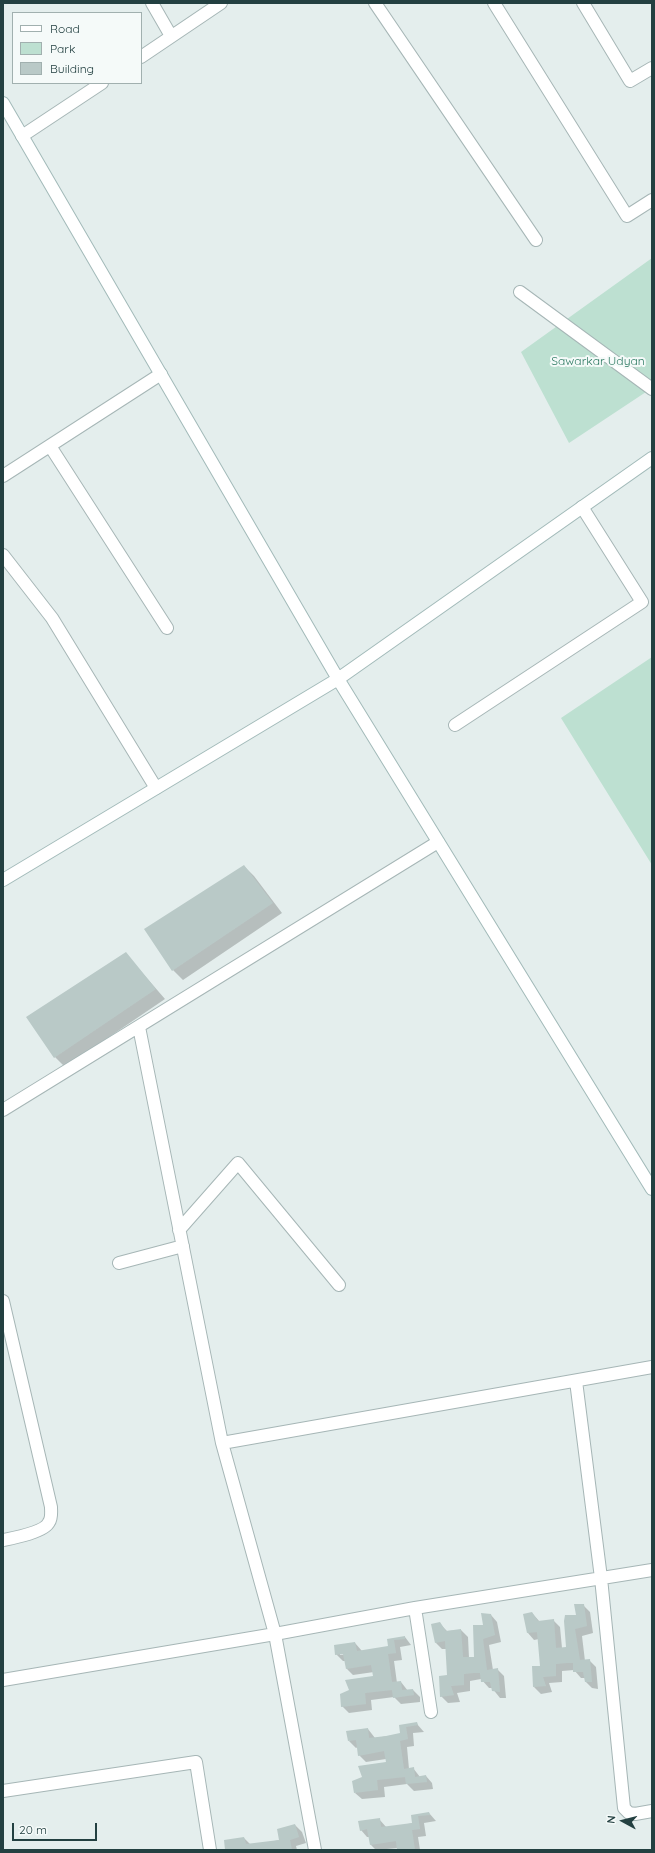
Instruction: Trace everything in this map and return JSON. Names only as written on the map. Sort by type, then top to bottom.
[{"type":"street","points":[[152,3],[171,36]]},
{"type":"street","points":[[142,56],[221,3]]},
{"type":"street","points":[[375,3],[536,240]]},
{"type":"street","points":[[494,3],[627,216],[652,200]]},
{"type":"street","points":[[583,3],[630,81],[652,68]]},
{"type":"street","points":[[22,136],[100,84]]},
{"type":"street","points":[[3,103],[338,679],[652,1189]]},
{"type":"street","points":[[520,292],[652,389]]},
{"type":"street","points":[[3,476],[161,374]]},
{"type":"street","points":[[50,446],[167,628]]},
{"type":"street","points":[[3,880],[338,679],[652,458]]},
{"type":"street","points":[[456,725],[642,602],[582,507]]},
{"type":"street","points":[[3,555],[52,618],[156,788]]},
{"type":"street","points":[[3,1110],[438,842]]},
{"type":"street","points":[[139,1027],[222,1443],[275,1634],[315,1850]]},
{"type":"street","points":[[179,1230],[238,1163],[339,1285]]},
{"type":"street","points":[[119,1263],[183,1246]]},
{"type":"street","points":[[3,1301],[52,1515],[49,1524],[42,1528],[3,1540]]},
{"type":"street","points":[[222,1443],[652,1367]]},
{"type":"street","points":[[576,1381],[600,1578],[624,1808],[629,1813],[635,1814],[652,1811]]},
{"type":"street","points":[[3,1680],[275,1634],[415,1608],[652,1570]]},
{"type":"street","points":[[415,1608],[431,1712]]},
{"type":"street","points":[[3,1791],[196,1762],[210,1850]]},
{"type":"green space","name":"Sawarkar Udyan","points":[[652,258],[652,388],[569,443],[521,352]]},
{"type":"green space","points":[[652,657],[652,865],[561,718]]},
{"type":"building","points":[[244,865],[273,903],[172,971],[144,929]]},
{"type":"building","points":[[126,952],[156,989],[54,1058],[26,1017]]},
{"type":"building","points":[[574,1604],[584,1604],[587,1626],[575,1629],[580,1660],[590,1659],[592,1682],[585,1682],[583,1672],[573,1672],[573,1663],[566,1663],[556,1664],[556,1676],[543,1677],[546,1686],[533,1687],[532,1666],[540,1666],[537,1632],[527,1633],[523,1614],[532,1612],[538,1621],[554,1619],[556,1648],[566,1647],[565,1615],[576,1615]]},
{"type":"building","points":[[481,1613],[491,1614],[495,1635],[483,1639],[487,1670],[498,1668],[500,1692],[492,1691],[490,1682],[481,1682],[480,1673],[473,1673],[464,1674],[464,1685],[451,1686],[454,1695],[440,1697],[439,1676],[447,1675],[445,1641],[435,1643],[431,1624],[440,1622],[446,1631],[461,1629],[463,1657],[474,1657],[473,1625],[483,1625]]},
{"type":"building","points":[[405,1636],[405,1639],[394,1640],[396,1653],[388,1654],[392,1682],[401,1681],[402,1690],[413,1689],[414,1695],[393,1698],[392,1690],[365,1693],[366,1704],[341,1707],[340,1694],[349,1690],[345,1680],[373,1676],[371,1665],[346,1669],[343,1654],[335,1655],[334,1645],[355,1642],[357,1651],[388,1646],[387,1639]]},
{"type":"building","points":[[417,1722],[418,1725],[406,1727],[408,1739],[400,1741],[404,1769],[414,1767],[415,1777],[426,1775],[427,1782],[406,1784],[405,1777],[377,1780],[378,1790],[354,1793],[352,1781],[362,1777],[358,1766],[386,1762],[384,1751],[358,1756],[356,1740],[348,1741],[346,1731],[368,1728],[369,1738],[386,1736],[400,1733],[399,1725]]},
{"type":"building","points":[[429,1812],[430,1815],[418,1816],[420,1829],[412,1830],[415,1850],[397,1850],[396,1841],[370,1845],[367,1829],[360,1831],[358,1821],[380,1818],[381,1827],[412,1823],[411,1815]]},
{"type":"building","points":[[295,1824],[299,1837],[290,1840],[292,1850],[225,1850],[224,1840],[244,1837],[246,1844],[279,1840],[277,1829]]}]
